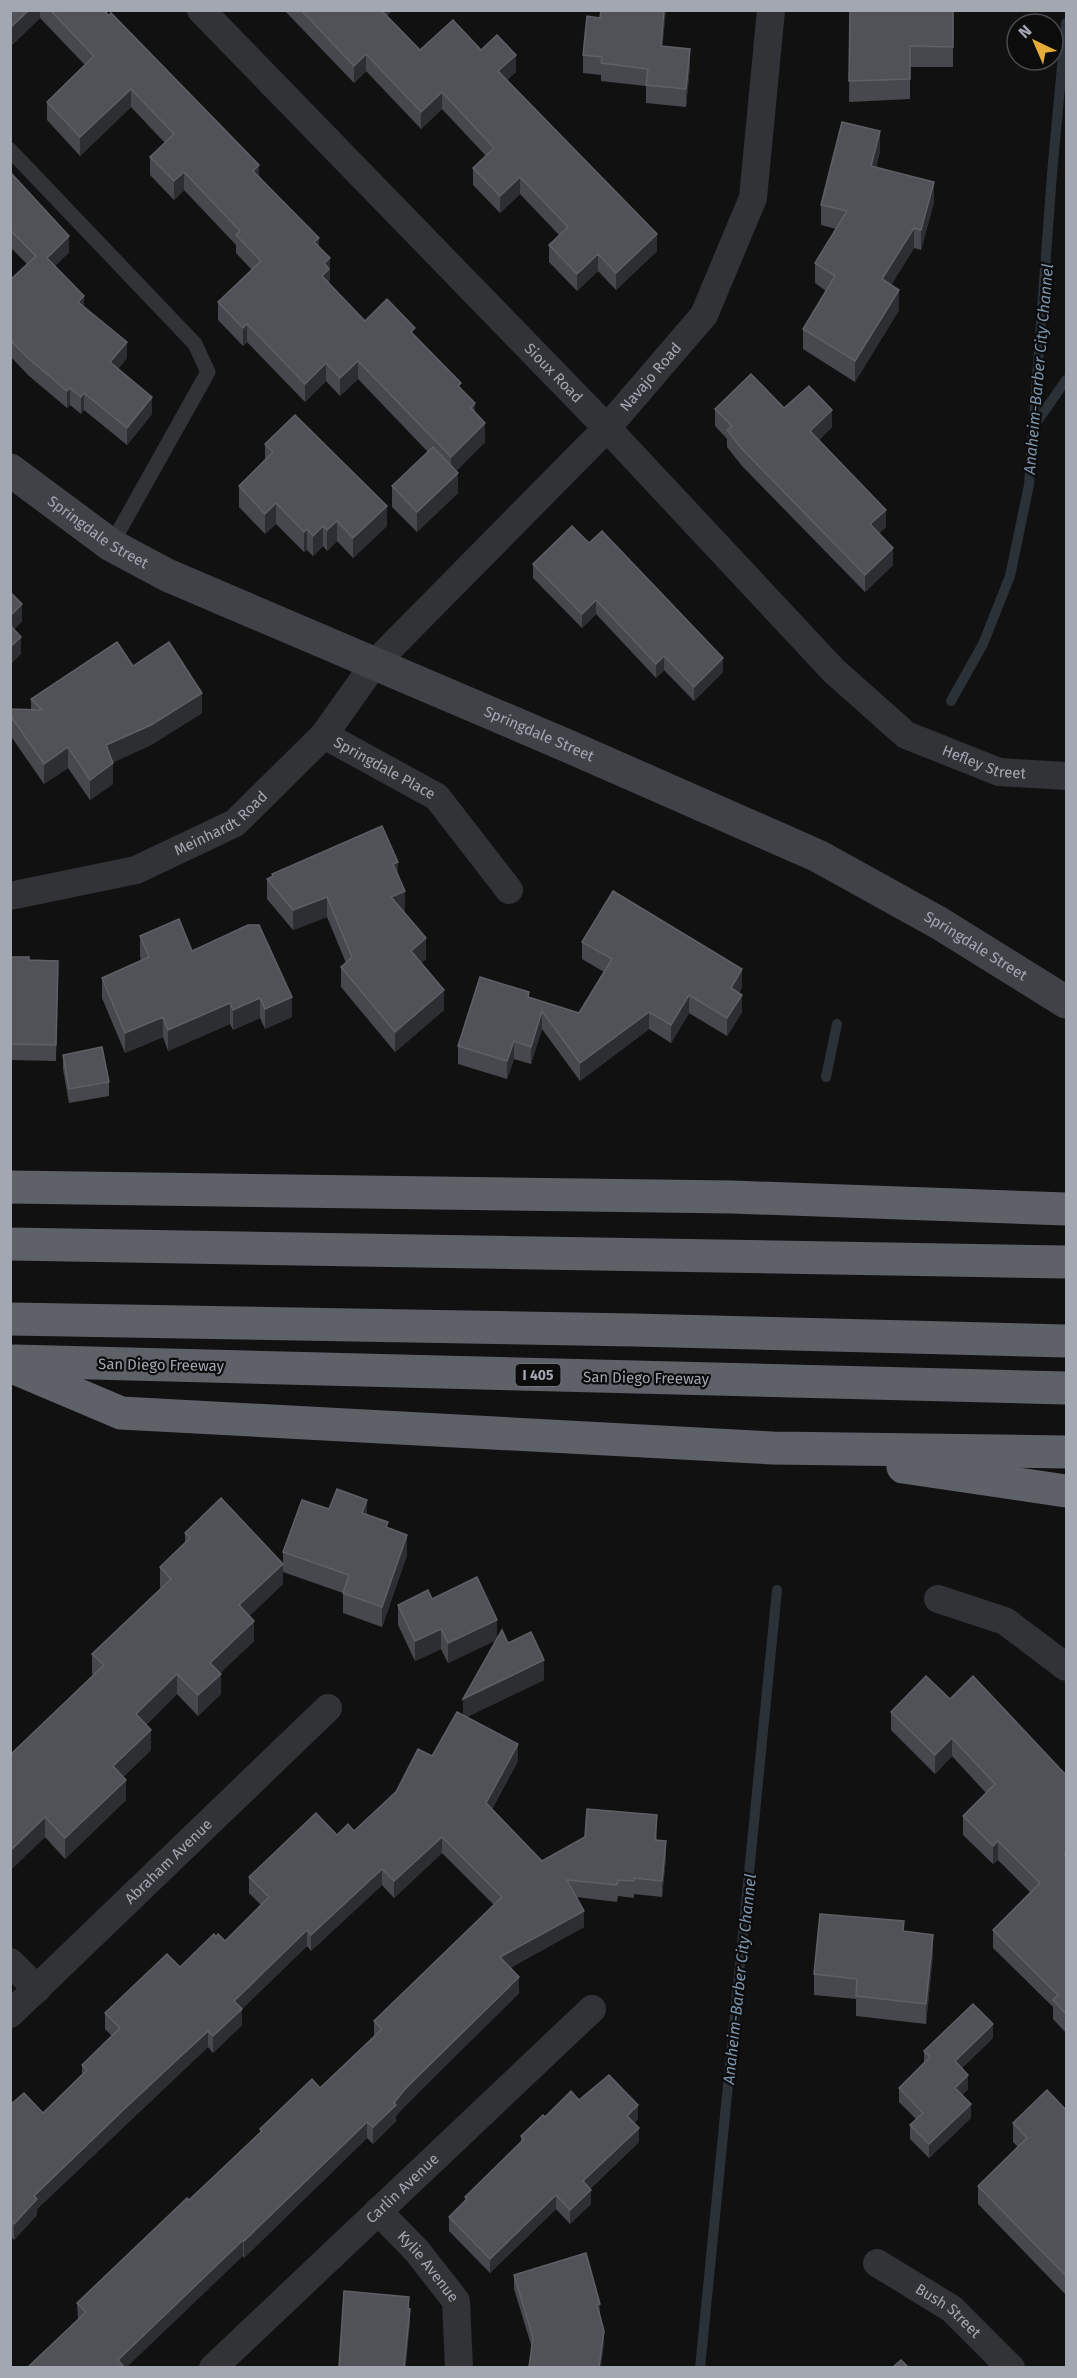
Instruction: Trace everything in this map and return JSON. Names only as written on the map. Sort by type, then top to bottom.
[{"type":"highway","points":[[10,1187],[732,1197],[1066,1209]]},
{"type":"highway","points":[[10,1244],[1066,1262]]},
{"type":"highway","points":[[10,1320],[622,1330],[1066,1341]]},
{"type":"highway","name":"San Diego Freeway","points":[[10,1361],[1066,1388]]},
{"type":"highway","points":[[10,1366],[121,1413],[774,1448],[1066,1452]]},
{"type":"highway","points":[[774,1448],[1066,1491]]},
{"type":"main road","name":"Springdale Street","points":[[10,470],[111,545],[167,575],[818,856],[939,923],[1066,1002]]},
{"type":"street","name":"Sioux Road","points":[[201,10],[607,428],[834,670],[906,735]]},
{"type":"street","name":"Navajo Road","points":[[375,663],[607,428],[704,315],[753,198],[771,10]]},
{"type":"street","name":"Meinhardt Road","points":[[10,896],[136,870],[235,823],[324,735],[375,663]]},
{"type":"street","name":"Springdale Place","points":[[324,735],[436,796],[509,890]]},
{"type":"street","name":"Hefley Street","points":[[906,735],[999,772],[1066,776]]},
{"type":"street","points":[[938,1599],[1005,1621],[1066,1667]]},
{"type":"street","name":"Abraham Avenue","points":[[10,2014],[328,1708]]},
{"type":"street","points":[[10,1962],[37,1989]]},
{"type":"street","name":"Carlin Avenue","points":[[213,2367],[592,2009]]},
{"type":"street","name":"Kylie Avenue","points":[[378,2211],[417,2251],[456,2301],[459,2367]]},
{"type":"street","name":"Bush Street","points":[[878,2262],[952,2309],[1011,2367]]},
{"type":"lane","points":[[10,150],[195,344],[208,372],[111,545]]},
{"type":"building","points":[[10,10],[29,10],[10,28]]},
{"type":"building","points":[[50,10],[104,10],[109,16],[111,13],[259,165],[253,171],[319,238],[314,242],[330,258],[324,263],[329,269],[322,276],[365,321],[387,299],[415,328],[411,332],[461,383],[458,386],[475,403],[471,408],[485,423],[451,457],[358,361],[340,378],[326,363],[305,384],[247,324],[243,328],[218,302],[261,261],[236,235],[240,231],[184,172],[174,181],[150,157],[174,134],[131,89],[80,137],[47,102],[94,56]]},
{"type":"building","points":[[301,10],[381,10],[420,50],[453,20],[481,50],[497,35],[516,55],[498,71],[657,234],[616,273],[598,254],[577,274],[549,245],[568,227],[520,177],[500,196],[473,168],[494,148],[442,92],[421,112],[366,54],[354,66]]},
{"type":"building","points":[[601,10],[664,10],[661,46],[690,49],[686,89],[646,85],[648,69],[601,63],[602,57],[583,55],[587,16],[600,18]]},
{"type":"building","points":[[850,10],[953,10],[953,47],[910,46],[910,79],[849,81]]},
{"type":"building","points":[[842,122],[880,131],[871,166],[934,182],[921,230],[914,228],[882,279],[899,290],[855,361],[803,329],[835,276],[815,263],[847,211],[821,205]]},
{"type":"building","points":[[11,173],[69,236],[47,258],[84,296],[78,302],[127,342],[110,362],[152,397],[127,428],[84,393],[81,397],[70,388],[67,391],[10,340],[10,280],[36,256],[10,230]]},
{"type":"building","points":[[751,374],[784,408],[809,386],[832,410],[810,431],[886,510],[870,524],[893,548],[865,575],[742,449],[727,430],[732,426],[715,409]]},
{"type":"building","points":[[295,415],[387,506],[353,538],[337,521],[327,530],[323,526],[313,536],[307,529],[304,532],[276,503],[265,514],[239,486],[273,452],[265,444]]},
{"type":"building","points":[[433,447],[458,473],[417,512],[392,486]]},
{"type":"building","points":[[572,526],[589,543],[602,531],[723,658],[694,687],[664,656],[656,664],[596,600],[582,614],[533,564]]},
{"type":"building","points":[[10,592],[22,604],[10,616]]},
{"type":"building","points":[[10,625],[21,637],[10,647]]},
{"type":"building","points":[[117,642],[133,666],[169,642],[202,693],[151,725],[106,745],[113,763],[90,780],[68,747],[44,764],[10,715],[10,709],[42,710],[31,699]]},
{"type":"building","points":[[382,826],[398,862],[393,864],[405,891],[391,897],[426,938],[411,951],[444,990],[395,1032],[341,967],[352,957],[327,897],[293,910],[267,879],[273,876],[272,874]]},
{"type":"building","points":[[613,891],[742,969],[731,988],[742,995],[727,1018],[689,995],[671,1025],[649,1012],[580,1063],[542,1011],[531,1047],[514,1041],[507,1061],[458,1046],[480,977],[529,992],[528,997],[579,1013],[612,959],[582,942]]},
{"type":"building","points":[[179,919],[192,951],[248,925],[259,925],[292,997],[265,1009],[260,998],[233,1010],[230,1003],[168,1030],[163,1017],[125,1033],[102,978],[149,957],[140,936]]},
{"type":"building","points":[[10,957],[58,961],[56,1045],[10,1044]]},
{"type":"building","points":[[102,1047],[109,1082],[69,1089],[63,1055]]},
{"type":"building","points":[[337,1489],[367,1500],[362,1513],[388,1522],[386,1527],[407,1535],[382,1607],[343,1593],[349,1575],[283,1552],[302,1500],[329,1509]]},
{"type":"building","points":[[221,1498],[283,1564],[239,1605],[254,1621],[210,1663],[221,1674],[198,1695],[177,1674],[136,1714],[151,1730],[113,1766],[126,1780],[65,1838],[45,1817],[11,1850],[10,1755],[104,1665],[92,1654],[171,1579],[160,1567],[190,1538],[185,1533]]},
{"type":"building","points":[[477,1577],[497,1620],[448,1643],[441,1629],[415,1641],[398,1605],[428,1590],[432,1599]]},
{"type":"building","points":[[502,1630],[508,1643],[531,1632],[544,1660],[463,1699]]},
{"type":"building","points":[[926,1676],[950,1699],[973,1676],[1066,1775],[1066,1852],[1064,1854],[1066,1856],[1066,2014],[1053,2000],[1058,1995],[993,1930],[1040,1883],[998,1841],[993,1846],[963,1816],[995,1784],[952,1738],[935,1755],[891,1712]]},
{"type":"building","points":[[457,1712],[518,1744],[486,1803],[542,1861],[585,1837],[587,1809],[657,1815],[655,1840],[666,1841],[662,1881],[634,1878],[634,1881],[618,1880],[617,1885],[567,1880],[584,1911],[500,1957],[519,1977],[405,2089],[394,2103],[396,2105],[373,2127],[367,2122],[118,2360],[123,2366],[28,2367],[86,2312],[77,2303],[187,2198],[189,2200],[262,2131],[260,2129],[312,2079],[320,2088],[382,2029],[374,2021],[502,1897],[442,1837],[394,1881],[382,1869],[311,1935],[307,1930],[234,2001],[242,2009],[213,2036],[208,2031],[126,2107],[34,2196],[37,2199],[14,2224],[10,2220],[10,2105],[24,2093],[43,2113],[87,2070],[82,2065],[120,2028],[105,2013],[167,1954],[180,1967],[214,1934],[216,1937],[218,1934],[225,1941],[269,1897],[249,1877],[316,1813],[337,1835],[348,1824],[354,1831],[396,1792],[418,1749],[432,1756]]},
{"type":"building","points":[[820,1914],[904,1921],[903,1931],[933,1935],[926,2004],[856,1996],[857,1979],[814,1974]]},
{"type":"building","points":[[973,2004],[993,2024],[955,2061],[968,2075],[955,2088],[971,2104],[929,2144],[910,2125],[923,2113],[899,2088],[930,2057],[924,2051]]},
{"type":"building","points":[[609,2075],[638,2105],[627,2116],[639,2128],[583,2181],[591,2190],[570,2210],[556,2195],[490,2259],[449,2217],[467,2199],[465,2197],[524,2139],[521,2136],[543,2115],[545,2117],[571,2091],[579,2100]]},
{"type":"building","points":[[1047,2090],[1066,2110],[1066,2276],[978,2186],[1027,2138],[1013,2123]]},
{"type":"building","points":[[586,2253],[600,2304],[597,2305],[604,2331],[599,2367],[529,2367],[533,2338],[514,2275]]},
{"type":"building","points":[[344,2291],[409,2297],[408,2308],[410,2309],[404,2367],[339,2367]]},
{"type":"building","points":[[901,2360],[908,2367],[893,2367]]},
{"type":"waterway","name":"Anaheim-Barber City Channel","points":[[951,701],[983,644],[1010,576],[1029,485],[1052,174],[1066,23]]},
{"type":"waterway","points":[[1034,426],[1066,380]]},
{"type":"waterway","points":[[826,1077],[837,1024]]},
{"type":"waterway","name":"Anaheim-Barber City Channel","points":[[700,2368],[777,1590]]}]
